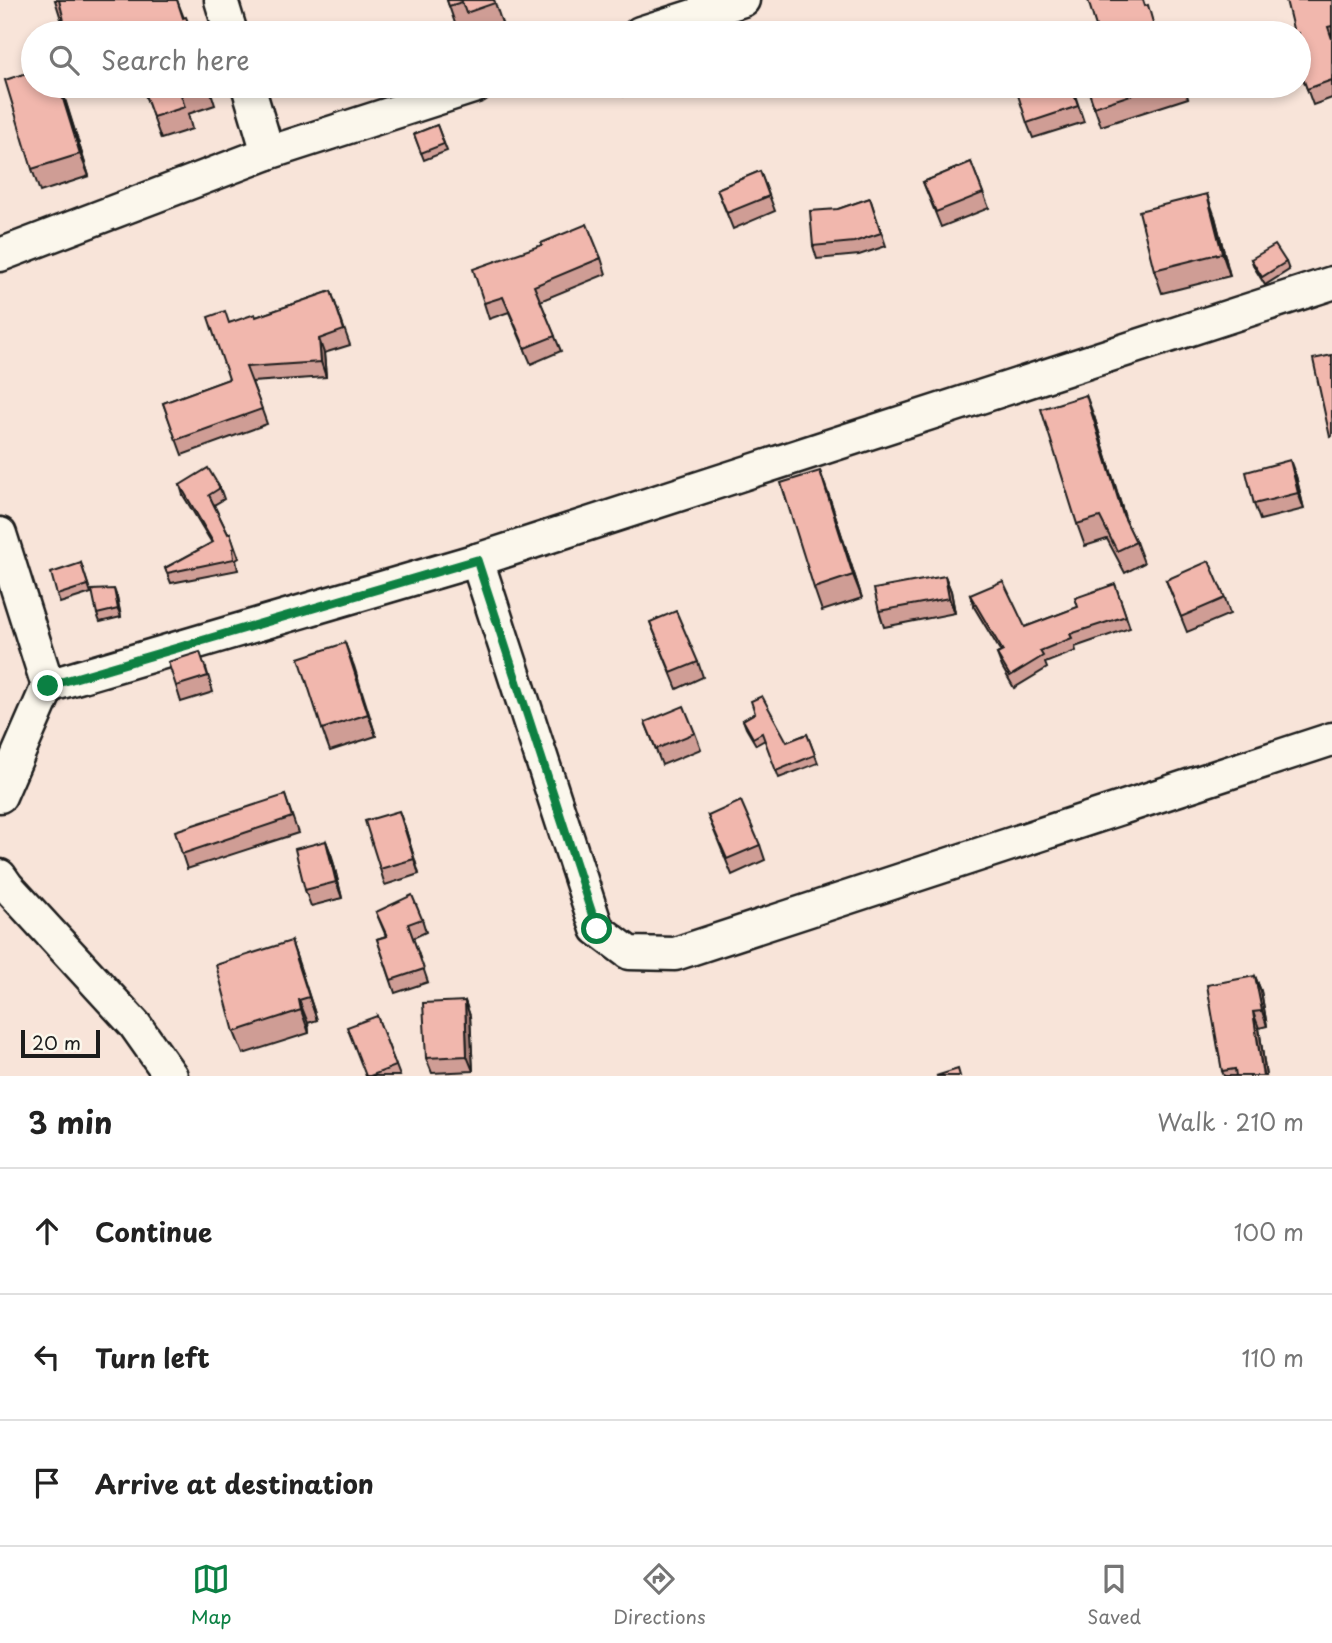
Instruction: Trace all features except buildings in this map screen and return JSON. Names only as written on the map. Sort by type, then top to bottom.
[{"type":"street","points":[[221,0],[227,21]]},
{"type":"street","points":[[677,21],[743,0]]},
{"type":"street","points":[[252,98],[268,153]]},
{"type":"street","points":[[0,255],[268,153],[439,98]]},
{"type":"street","points":[[48,686],[477,560],[1332,283]]},
{"type":"street","points":[[0,534],[48,686],[0,796]]},
{"type":"street","points":[[477,560],[597,929],[629,953],[675,954],[1332,739]]},
{"type":"street","points":[[0,876],[135,1025],[172,1076]]},
{"type":"route","points":[[48,686],[477,560],[597,929]]}]
